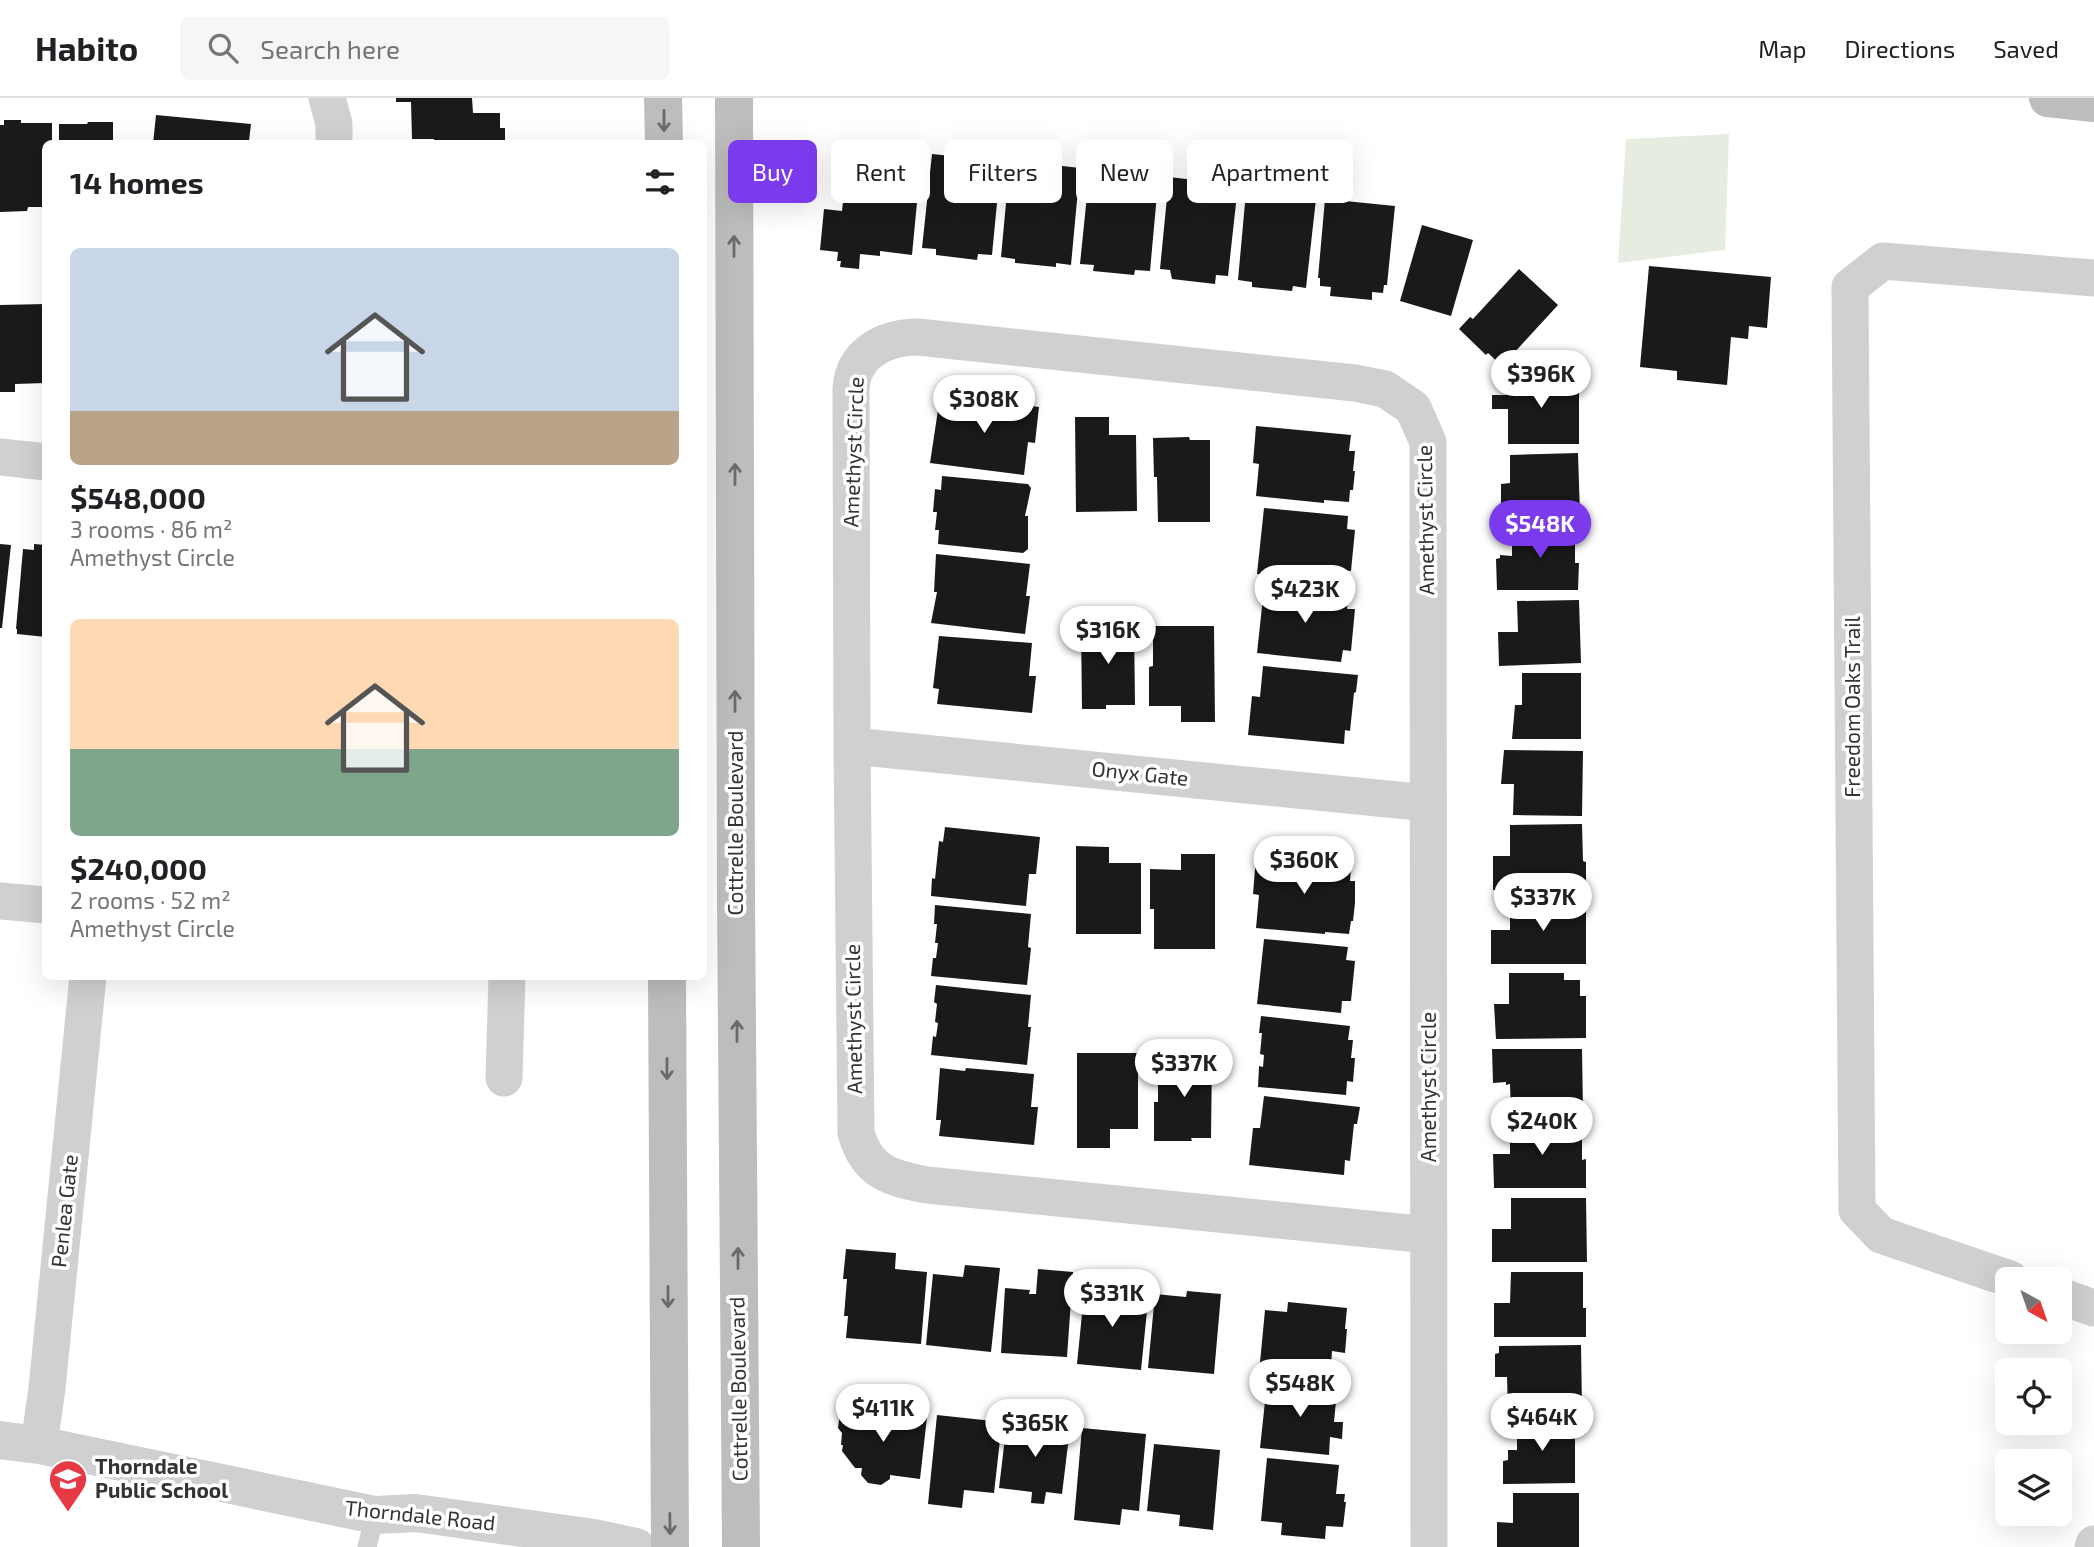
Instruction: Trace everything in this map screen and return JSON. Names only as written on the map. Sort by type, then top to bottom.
[{"type":"main road","points":[[663,98],[664,140]]},
{"type":"main road","name":"Cottrelle Boulevard","points":[[734,98],[741,1547]]},
{"type":"main road","points":[[2048,98],[2094,103]]},
{"type":"main road","points":[[667,980],[670,1547]]},
{"type":"street","points":[[327,98],[334,124],[334,140]]},
{"type":"street","name":"Freedom Oaks Trail","points":[[1995,1274],[1881,1235],[1857,1210],[1850,287],[1883,261],[2094,278]]},
{"type":"street","name":"Amethyst Circle","points":[[1429,1235],[927,1185],[890,1176],[872,1164],[861,1150],[856,1133],[852,377],[858,364],[873,350],[891,340],[918,337],[1355,383],[1385,388],[1413,408],[1428,442],[1428,803],[1429,1235],[1429,1547]]},
{"type":"street","points":[[0,457],[42,462]]},
{"type":"street","name":"Onyx Gate","points":[[852,746],[1428,803]]},
{"type":"street","points":[[0,901],[42,905]]},
{"type":"street","name":"Penlea Gate","points":[[39,1445],[88,980]]},
{"type":"street","points":[[504,1078],[507,980]]},
{"type":"street","points":[[2072,1300],[2094,1308]]},
{"type":"street","name":"Thorndale Road","points":[[0,1440],[39,1445],[371,1531],[415,1513],[594,1538],[636,1547]]},
{"type":"shaded area","points":[[1729,134],[1725,250],[1618,263],[1626,139]]},
{"type":"building","points":[[396,98],[472,98],[473,113],[500,113],[500,128],[505,128],[505,140],[412,139],[411,102],[396,102]]},
{"type":"building","points":[[156,115],[251,124],[249,140],[153,140]]},
{"type":"building","points":[[4,120],[52,123],[52,140],[42,140],[42,207],[28,207],[27,211],[0,212],[0,125],[4,125]]},
{"type":"building","points":[[113,122],[113,140],[59,140],[59,124]]},
{"type":"building","points":[[932,154],[944,155],[944,203],[997,203],[992,255],[978,254],[977,260],[936,255],[936,249],[922,248],[927,203],[930,203]]},
{"type":"building","points":[[1062,166],[1076,168],[1077,203],[1071,265],[1056,263],[1056,267],[1015,263],[1015,259],[1001,257],[1006,203],[1062,203]]},
{"type":"building","points":[[1173,177],[1187,179],[1187,203],[1236,203],[1228,276],[1216,275],[1215,284],[1172,279],[1170,270],[1160,269],[1166,203],[1173,203]]},
{"type":"building","points":[[1353,202],[1395,206],[1387,285],[1384,285],[1383,293],[1372,292],[1372,300],[1330,296],[1331,287],[1320,286],[1318,278],[1325,203]]},
{"type":"building","points":[[843,203],[917,203],[912,255],[880,251],[880,256],[860,254],[859,269],[840,267],[841,261],[837,261],[838,252],[820,250],[824,209],[842,211]]},
{"type":"building","points":[[1086,203],[1156,203],[1150,271],[1135,270],[1134,275],[1093,271],[1094,265],[1080,264]]},
{"type":"building","points":[[1245,203],[1316,203],[1306,288],[1293,286],[1292,291],[1252,287],[1252,282],[1238,280]]},
{"type":"building","points":[[1422,225],[1473,240],[1451,316],[1400,301]]},
{"type":"building","points":[[1649,266],[1771,277],[1767,328],[1749,326],[1748,339],[1731,337],[1727,385],[1677,380],[1677,371],[1640,367]]},
{"type":"building","points":[[1519,269],[1558,305],[1502,366],[1459,329],[1470,317],[1473,319]]},
{"type":"building","points":[[42,304],[42,383],[15,384],[15,392],[0,392],[0,305]]},
{"type":"building","points":[[1505,378],[1579,378],[1579,444],[1508,444],[1508,409],[1492,409],[1492,395],[1506,395]]},
{"type":"building","points":[[945,395],[1039,407],[1035,443],[1028,442],[1024,475],[930,463],[938,410],[943,410]]},
{"type":"building","points":[[1075,417],[1109,417],[1109,435],[1136,435],[1137,511],[1076,512]]},
{"type":"building","points":[[1256,426],[1351,435],[1349,451],[1355,451],[1355,471],[1349,502],[1324,500],[1324,503],[1256,496],[1259,464],[1253,463]]},
{"type":"building","points":[[1189,437],[1190,440],[1210,440],[1210,522],[1158,522],[1153,438]]},
{"type":"building","points":[[1578,453],[1580,514],[1501,516],[1501,484],[1510,483],[1510,455]]},
{"type":"building","points":[[942,476],[1028,484],[1031,488],[1025,516],[1028,516],[1028,549],[1023,553],[938,544],[939,530],[935,530],[937,512],[933,512],[935,489],[941,490]]},
{"type":"building","points":[[1264,508],[1348,516],[1347,529],[1355,530],[1351,571],[1342,570],[1341,582],[1257,574]]},
{"type":"building","points":[[1512,525],[1575,525],[1575,563],[1579,563],[1578,590],[1497,590],[1496,559],[1500,558],[1500,555],[1512,556]]},
{"type":"building","points":[[0,544],[11,545],[2,628],[0,628]]},
{"type":"building","points":[[34,544],[42,545],[42,637],[17,634],[16,629],[23,549],[34,550]]},
{"type":"building","points":[[936,554],[1030,564],[1026,596],[1030,596],[1025,634],[931,623],[937,592],[934,592]]},
{"type":"building","points":[[1264,588],[1348,596],[1347,609],[1355,609],[1351,651],[1343,650],[1341,662],[1257,653]]},
{"type":"building","points":[[1579,600],[1581,663],[1499,666],[1498,632],[1518,632],[1517,601]]},
{"type":"building","points":[[1081,625],[1134,625],[1135,705],[1106,705],[1106,709],[1082,709]]},
{"type":"building","points":[[1153,626],[1214,626],[1215,722],[1181,722],[1181,706],[1149,706]]},
{"type":"building","points":[[939,636],[1032,643],[1029,676],[1036,676],[1032,713],[937,704],[939,689],[933,688]]},
{"type":"building","points":[[1263,666],[1358,675],[1350,731],[1345,730],[1344,744],[1248,735],[1252,696],[1260,697]]},
{"type":"building","points":[[1522,673],[1581,673],[1581,739],[1512,739],[1515,705],[1522,705]]},
{"type":"building","points":[[1504,750],[1583,751],[1582,816],[1513,815],[1514,784],[1501,784]]},
{"type":"building","points":[[1582,824],[1586,890],[1493,890],[1493,856],[1510,856],[1510,825]]},
{"type":"building","points":[[945,827],[1040,837],[1036,874],[1029,874],[1026,906],[931,896],[939,841],[943,842]]},
{"type":"building","points":[[1076,846],[1109,847],[1109,863],[1141,863],[1141,934],[1076,934]]},
{"type":"building","points":[[1181,854],[1215,854],[1215,949],[1154,949],[1150,869],[1181,870]]},
{"type":"building","points":[[1256,857],[1351,866],[1350,881],[1355,881],[1355,903],[1349,934],[1256,928],[1259,895],[1253,894]]},
{"type":"building","points":[[1514,899],[1586,899],[1586,964],[1491,964],[1491,930],[1510,930],[1510,901],[1514,902]]},
{"type":"building","points":[[935,905],[1031,914],[1027,985],[931,976],[938,943],[935,943]]},
{"type":"building","points":[[1264,939],[1348,947],[1346,960],[1355,961],[1351,1001],[1342,1001],[1341,1013],[1257,1004]]},
{"type":"building","points":[[1509,973],[1564,973],[1564,980],[1580,980],[1580,996],[1586,996],[1586,1038],[1496,1039],[1494,1004],[1509,1004]]},
{"type":"building","points":[[936,985],[1031,995],[1027,1065],[931,1055],[933,1036],[936,1037],[938,1023],[935,1022]]},
{"type":"building","points":[[1261,1016],[1350,1026],[1348,1040],[1353,1040],[1351,1058],[1355,1058],[1353,1082],[1347,1081],[1346,1095],[1258,1087],[1259,1066],[1263,1067],[1264,1055],[1260,1054]]},
{"type":"building","points":[[1492,1049],[1582,1049],[1583,1113],[1511,1114],[1510,1084],[1493,1083]]},
{"type":"building","points":[[1077,1053],[1138,1053],[1138,1129],[1110,1129],[1110,1148],[1077,1148]]},
{"type":"building","points":[[1158,1057],[1212,1057],[1211,1138],[1154,1141],[1154,1102],[1158,1102]]},
{"type":"building","points":[[940,1068],[1034,1074],[1031,1107],[1038,1107],[1034,1145],[939,1136],[941,1120],[936,1120]]},
{"type":"building","points":[[1264,1096],[1360,1107],[1357,1124],[1354,1124],[1350,1161],[1345,1160],[1344,1175],[1249,1165],[1253,1128],[1260,1128]]},
{"type":"building","points":[[1510,1123],[1582,1123],[1582,1160],[1586,1159],[1586,1188],[1494,1188],[1493,1154],[1510,1154]]},
{"type":"building","points":[[1511,1198],[1586,1198],[1587,1262],[1492,1262],[1492,1229],[1511,1229]]},
{"type":"building","points":[[846,1249],[896,1253],[895,1269],[927,1272],[921,1344],[846,1338],[848,1316],[844,1316],[847,1279],[843,1279]]},
{"type":"building","points":[[965,1265],[1000,1268],[991,1352],[926,1345],[933,1274],[963,1277]]},
{"type":"building","points":[[1038,1269],[1073,1272],[1067,1357],[1001,1353],[1005,1288],[1030,1290],[1029,1294],[1036,1294]]},
{"type":"building","points":[[1511,1272],[1583,1272],[1586,1337],[1494,1337],[1494,1303],[1510,1303]]},
{"type":"building","points":[[1085,1284],[1120,1286],[1118,1298],[1148,1301],[1141,1370],[1077,1364]]},
{"type":"building","points":[[1187,1291],[1221,1294],[1214,1374],[1148,1368],[1155,1294],[1186,1297]]},
{"type":"building","points":[[1288,1302],[1347,1308],[1345,1353],[1332,1351],[1330,1380],[1259,1373],[1265,1310],[1287,1312]]},
{"type":"building","points":[[1581,1345],[1582,1409],[1508,1410],[1507,1377],[1495,1377],[1495,1354],[1499,1353],[1499,1346]]},
{"type":"building","points":[[1267,1383],[1337,1390],[1334,1422],[1343,1422],[1342,1439],[1330,1437],[1329,1455],[1260,1448]]},
{"type":"building","points":[[846,1408],[927,1417],[920,1479],[890,1475],[890,1479],[881,1485],[868,1483],[861,1475],[862,1468],[855,1468],[842,1451],[842,1433],[838,1428],[840,1413]]},
{"type":"building","points":[[937,1415],[1002,1422],[994,1493],[964,1490],[962,1508],[928,1504]]},
{"type":"building","points":[[1575,1419],[1575,1483],[1503,1484],[1503,1461],[1508,1460],[1508,1450],[1517,1450],[1517,1420]]},
{"type":"building","points":[[1007,1421],[1070,1428],[1062,1494],[1046,1492],[1044,1504],[1031,1503],[1032,1492],[999,1488]]},
{"type":"building","points":[[1082,1428],[1146,1434],[1139,1511],[1122,1509],[1120,1525],[1074,1520]]},
{"type":"building","points":[[1154,1444],[1220,1450],[1213,1530],[1179,1526],[1180,1515],[1147,1511]]},
{"type":"building","points":[[1267,1458],[1339,1465],[1336,1494],[1345,1494],[1343,1527],[1326,1526],[1325,1539],[1281,1535],[1282,1523],[1261,1521]]},
{"type":"building","points":[[1513,1493],[1579,1493],[1579,1547],[1497,1547],[1497,1522],[1513,1523]]},
{"type":"place","name":"Thorndale Public School","points":[[68,1513]]}]
